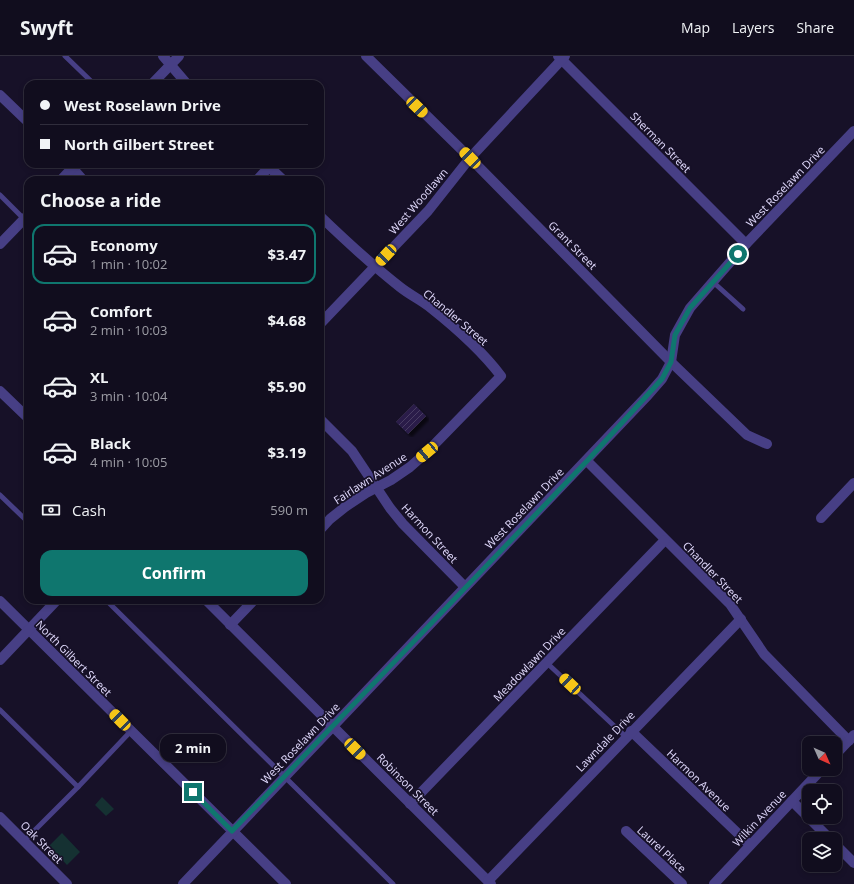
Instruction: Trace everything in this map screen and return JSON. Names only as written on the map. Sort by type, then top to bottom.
[{"type":"street","points":[[163,56],[183,80]]},
{"type":"street","points":[[156,80],[179,56]]},
{"type":"street","name":"Grant Street","points":[[366,56],[470,158],[671,362],[746,435],[767,444]]},
{"type":"street","name":"West Woodlawn","points":[[324,320],[428,211],[470,158],[562,57]]},
{"type":"street","name":"Sherman Street","points":[[562,57],[746,244]]},
{"type":"street","points":[[0,95],[24,118]]},
{"type":"street","name":"West Roselawn Drive","points":[[183,884],[465,587],[587,461],[662,379],[671,362],[675,335],[690,308],[746,244],[854,131]]},
{"type":"street","points":[[64,176],[71,168]]},
{"type":"street","points":[[260,176],[266,168]]},
{"type":"street","points":[[270,168],[279,176]]},
{"type":"street","points":[[0,244],[24,219]]},
{"type":"street","name":"Chandler Street","points":[[324,220],[375,267],[401,288],[430,308],[450,325],[490,362],[501,376]]},
{"type":"street","name":"Fairlawn Avenue","points":[[324,526],[345,507],[410,467],[427,452],[501,376]]},
{"type":"street","points":[[0,391],[24,414]]},
{"type":"street","name":"Harmon Street","points":[[324,423],[352,451],[390,508],[403,524],[465,587]]},
{"type":"street","name":"Chandler Street","points":[[587,461],[730,604],[764,654],[851,738]]},
{"type":"street","points":[[820,518],[854,483]]},
{"type":"street","name":"Meadowlawn Drive","points":[[410,804],[665,540]]},
{"type":"street","name":"North Gilbert Street","points":[[0,601],[286,884]]},
{"type":"street","points":[[0,660],[53,604]]},
{"type":"street","name":"Robinson Street","points":[[210,604],[489,883]]},
{"type":"street","points":[[230,625],[250,604]]},
{"type":"street","name":"Lawndale Drive","points":[[489,883],[628,734],[741,619]]},
{"type":"street","name":"Harmon Avenue","points":[[628,734],[750,845]]},
{"type":"street","points":[[842,748],[851,738]]},
{"type":"street","name":"Wilkin Avenue","points":[[714,884],[815,776]]},
{"type":"street","points":[[792,801],[823,832]]},
{"type":"street","name":"Oak Street","points":[[0,818],[67,884]]},
{"type":"street","name":"Laurel Place","points":[[626,831],[682,884]]},
{"type":"street","points":[[842,851],[854,863]]},
{"type":"lane","points":[[65,56],[90,80]]},
{"type":"lane","points":[[0,195],[24,215]]},
{"type":"lane","points":[[713,282],[743,309]]},
{"type":"lane","points":[[0,495],[24,518]]},
{"type":"lane","points":[[110,604],[393,884]]},
{"type":"lane","points":[[547,663],[628,734]]},
{"type":"lane","points":[[0,710],[78,787]]},
{"type":"lane","points":[[24,842],[131,731]]},
{"type":"green space","points":[[102,797],[114,809],[106,816],[95,805]]},
{"type":"green space","points":[[62,833],[80,852],[67,865],[49,846]]},
{"type":"building","points":[[414,404],[426,416],[408,434],[396,422]]},
{"type":"route","points":[[193,792],[232,831],[587,461],[648,395],[662,379],[671,362],[675,335],[690,308],[738,254]]}]
